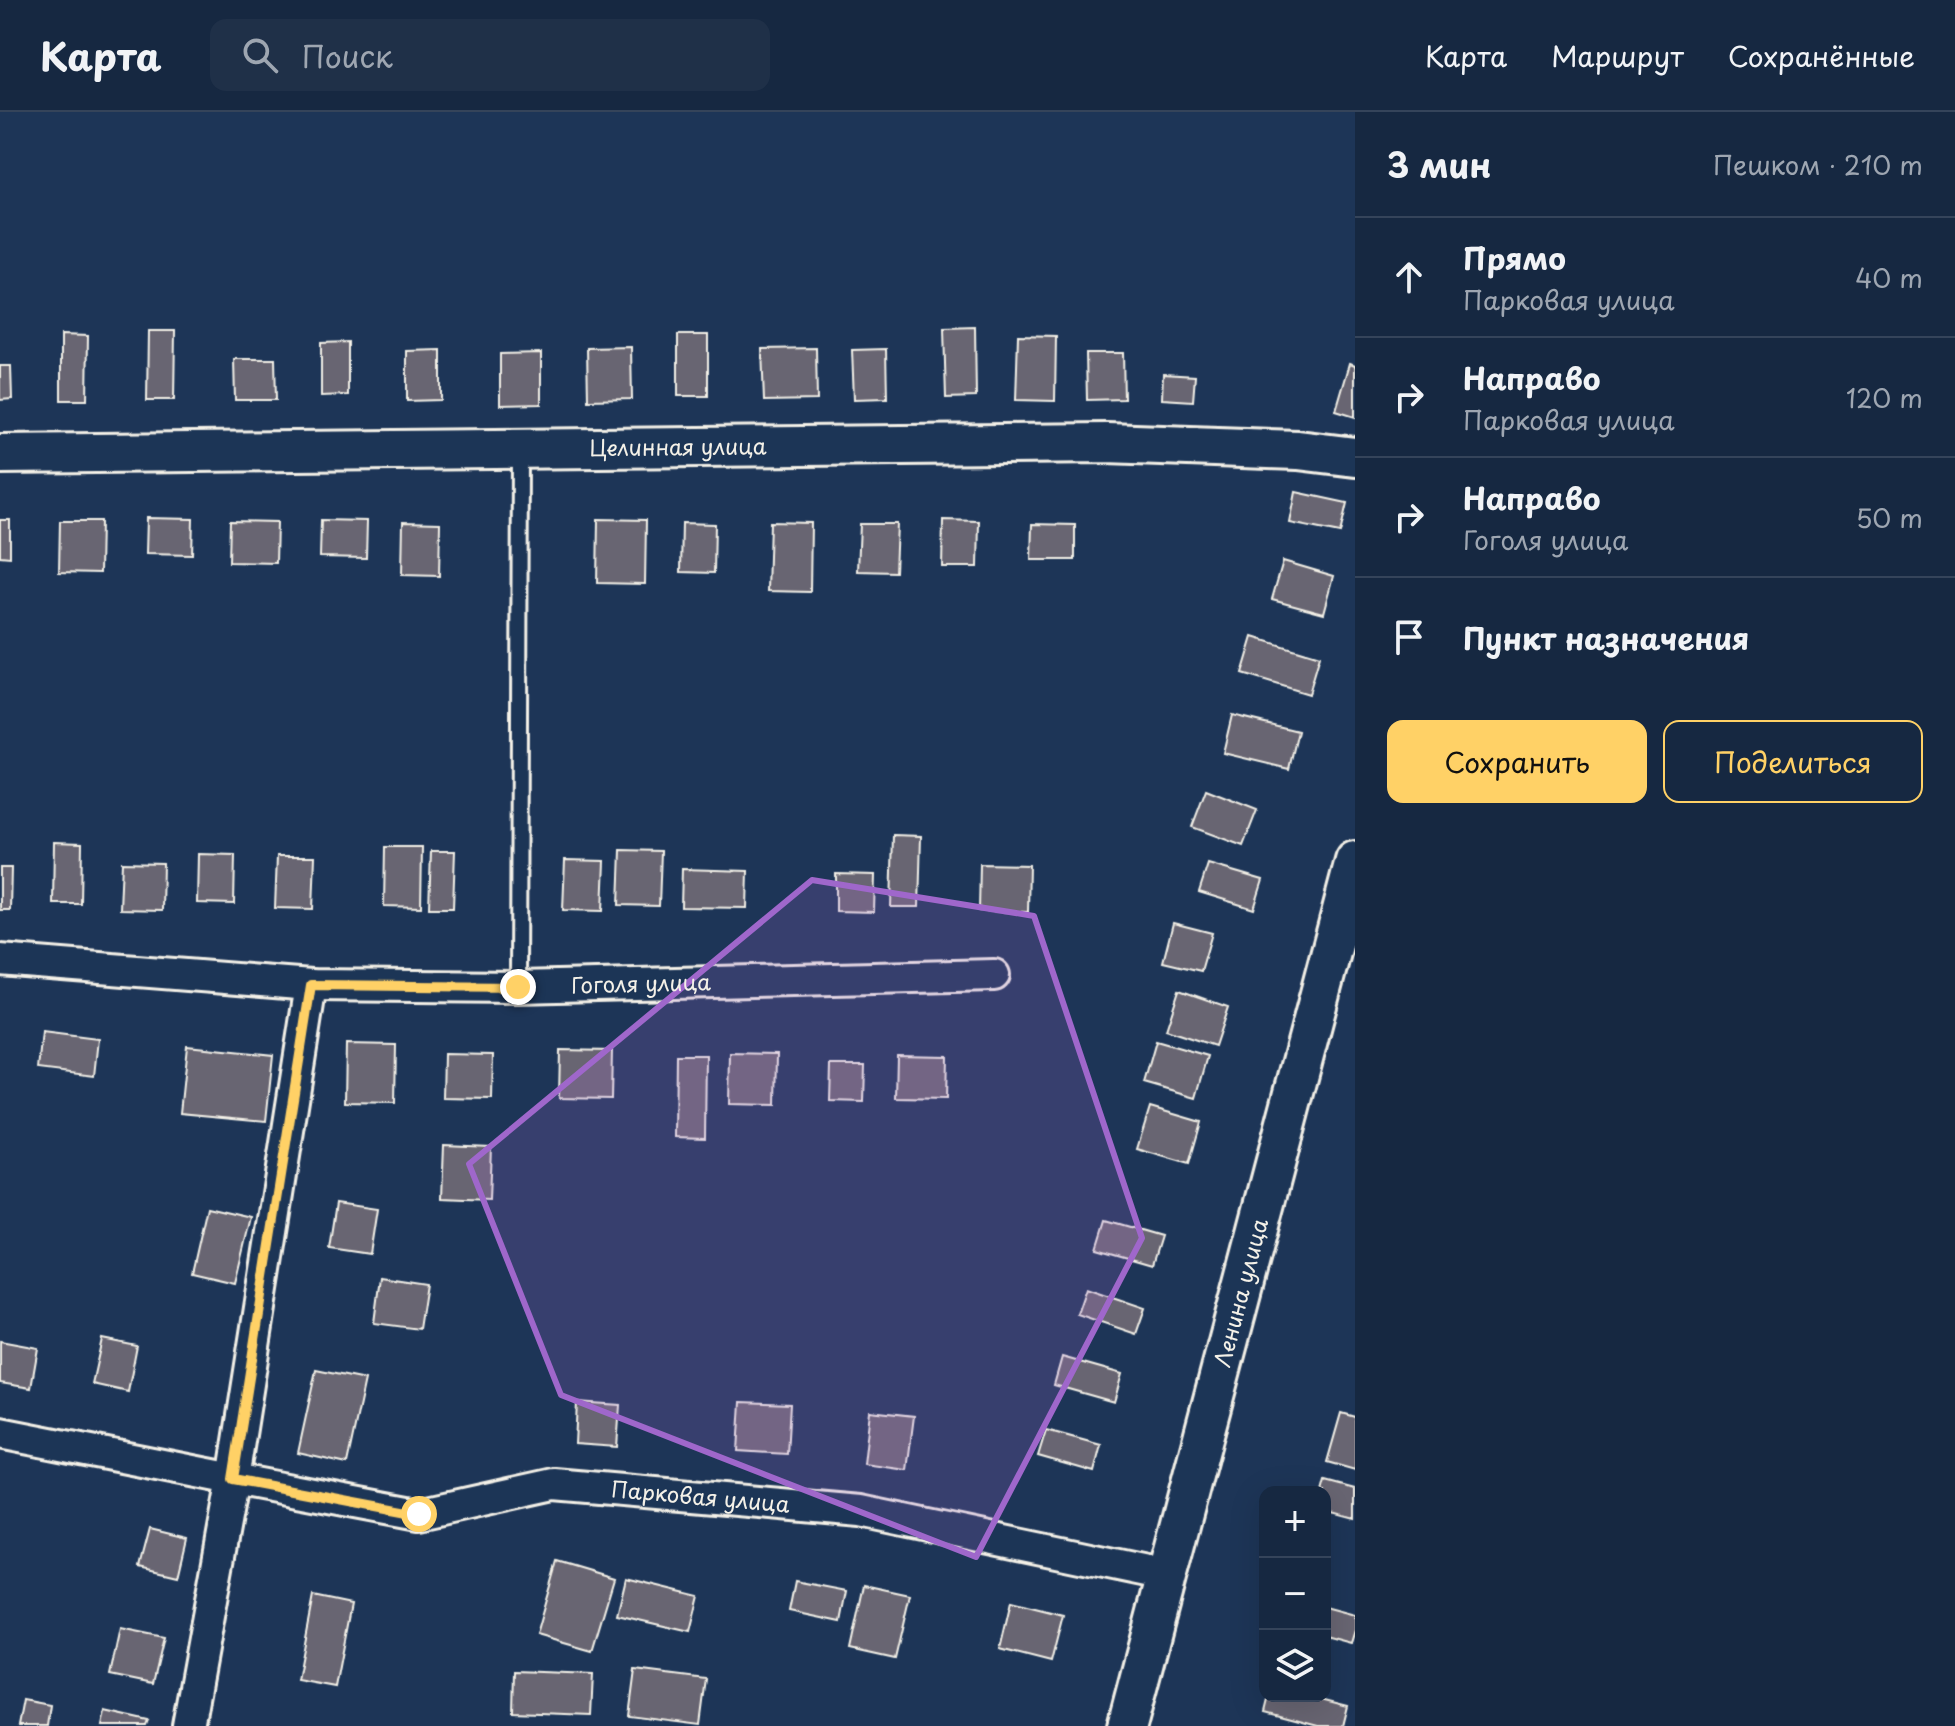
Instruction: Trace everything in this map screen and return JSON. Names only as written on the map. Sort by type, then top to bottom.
[{"type":"street","name":"Целинная улица","points":[[0,454],[1107,443],[1298,450],[1355,457]]},
{"type":"street","name":"Ленина улица","points":[[1127,1726],[1355,861]]},
{"type":"street","name":"Гоголя улица","points":[[0,960],[311,985],[518,987],[994,975]]},
{"type":"street","points":[[189,1725],[233,1479],[311,985]]},
{"type":"street","name":"Парковая улица","points":[[0,1433],[419,1514],[554,1484],[861,1511],[1166,1575]]},
{"type":"lane","points":[[518,987],[520,449]]},
{"type":"highlighted area","points":[[812,880],[1034,916],[1142,1238],[976,1557],[561,1395],[469,1164]]},
{"type":"building","points":[[975,327],[976,397],[946,398],[944,328]]},
{"type":"building","points":[[148,331],[175,331],[174,400],[147,400]]},
{"type":"building","points":[[61,335],[88,336],[87,400],[61,400]]},
{"type":"building","points":[[678,335],[708,335],[708,396],[678,396]]},
{"type":"building","points":[[1018,335],[1056,336],[1055,401],[1016,400]]},
{"type":"building","points":[[348,342],[348,395],[321,396],[321,343]]},
{"type":"building","points":[[631,347],[632,399],[588,400],[587,348]]},
{"type":"building","points":[[816,348],[817,400],[764,401],[762,349]]},
{"type":"building","points":[[886,349],[887,398],[854,399],[852,350]]},
{"type":"building","points":[[441,350],[441,400],[407,401],[407,351]]},
{"type":"building","points":[[541,353],[541,404],[500,405],[500,354]]},
{"type":"building","points":[[1086,353],[1123,353],[1124,399],[1087,400]]},
{"type":"building","points":[[234,359],[275,359],[276,400],[235,400]]},
{"type":"building","points":[[1350,363],[1355,365],[1355,417],[1336,411]]},
{"type":"building","points":[[0,366],[11,366],[12,399],[0,400]]},
{"type":"building","points":[[1163,374],[1195,376],[1193,401],[1162,399]]},
{"type":"building","points":[[1296,492],[1347,503],[1340,533],[1290,523]]},
{"type":"building","points":[[146,518],[193,519],[192,555],[145,554]]},
{"type":"building","points":[[598,519],[646,520],[645,584],[597,583]]},
{"type":"building","points":[[0,520],[10,520],[10,557],[0,556]]},
{"type":"building","points":[[321,520],[367,521],[366,558],[320,557]]},
{"type":"building","points":[[943,520],[979,521],[978,567],[942,567]]},
{"type":"building","points":[[60,521],[101,521],[100,573],[59,572]]},
{"type":"building","points":[[230,521],[277,522],[276,563],[229,562]]},
{"type":"building","points":[[403,522],[440,523],[439,576],[402,575]]},
{"type":"building","points":[[770,522],[811,523],[810,592],[768,591]]},
{"type":"building","points":[[682,523],[715,524],[714,573],[681,572]]},
{"type":"building","points":[[860,524],[897,524],[895,572],[858,571]]},
{"type":"building","points":[[1032,524],[1075,525],[1075,560],[1031,560]]},
{"type":"building","points":[[1283,561],[1334,576],[1324,613],[1272,599]]},
{"type":"building","points":[[1253,637],[1319,657],[1308,694],[1242,674]]},
{"type":"building","points":[[1232,715],[1298,731],[1289,769],[1223,753]]},
{"type":"building","points":[[1206,790],[1257,810],[1243,846],[1192,827]]},
{"type":"building","points":[[893,835],[921,836],[919,907],[891,907]]},
{"type":"building","points":[[54,842],[82,843],[81,904],[53,904]]},
{"type":"building","points":[[385,847],[422,847],[421,907],[384,906]]},
{"type":"building","points":[[621,850],[661,851],[659,906],[619,905]]},
{"type":"building","points":[[431,851],[455,851],[453,908],[429,908]]},
{"type":"building","points":[[198,854],[235,855],[234,904],[197,903]]},
{"type":"building","points":[[277,856],[315,856],[313,909],[275,908]]},
{"type":"building","points":[[565,860],[605,861],[603,911],[563,910]]},
{"type":"building","points":[[122,862],[163,863],[162,910],[120,909]]},
{"type":"building","points":[[980,864],[1029,865],[1028,912],[979,911]]},
{"type":"building","points":[[1208,864],[1263,880],[1254,909],[1199,892]]},
{"type":"building","points":[[0,868],[11,868],[10,910],[0,910]]},
{"type":"building","points":[[682,869],[748,871],[747,908],[681,907]]},
{"type":"building","points":[[836,874],[875,875],[874,912],[836,911]]},
{"type":"building","points":[[1173,923],[1212,933],[1201,971],[1163,962]]},
{"type":"building","points":[[1179,990],[1228,1007],[1215,1046],[1166,1030]]},
{"type":"building","points":[[42,1032],[98,1039],[94,1076],[38,1069]]},
{"type":"building","points":[[1156,1041],[1208,1056],[1196,1098],[1144,1083]]},
{"type":"building","points":[[346,1044],[396,1045],[395,1103],[345,1102]]},
{"type":"building","points":[[187,1046],[273,1055],[266,1121],[180,1113]]},
{"type":"building","points":[[560,1050],[612,1051],[611,1099],[559,1098]]},
{"type":"building","points":[[730,1053],[777,1054],[776,1105],[729,1104]]},
{"type":"building","points":[[444,1054],[493,1055],[492,1099],[443,1098]]},
{"type":"building","points":[[676,1055],[706,1055],[705,1138],[675,1137]]},
{"type":"building","points":[[897,1055],[947,1056],[946,1099],[896,1098]]},
{"type":"building","points":[[831,1065],[865,1065],[864,1102],[830,1101]]},
{"type":"building","points":[[1150,1107],[1201,1122],[1189,1164],[1137,1149]]},
{"type":"building","points":[[444,1145],[491,1147],[489,1200],[442,1198]]},
{"type":"building","points":[[336,1203],[377,1209],[370,1254],[329,1248]]},
{"type":"building","points":[[207,1207],[251,1217],[235,1283],[192,1273]]},
{"type":"building","points":[[1106,1220],[1161,1236],[1152,1265],[1097,1249]]},
{"type":"building","points":[[380,1277],[426,1284],[419,1329],[374,1323]]},
{"type":"building","points":[[1086,1288],[1145,1308],[1136,1334],[1077,1314]]},
{"type":"building","points":[[102,1339],[137,1346],[128,1392],[92,1384]]},
{"type":"building","points":[[0,1341],[38,1348],[31,1388],[0,1383]]},
{"type":"building","points":[[1062,1357],[1122,1374],[1114,1402],[1054,1385]]},
{"type":"building","points":[[316,1370],[365,1380],[347,1464],[298,1453]]},
{"type":"building","points":[[577,1402],[620,1405],[617,1447],[575,1444]]},
{"type":"building","points":[[741,1402],[790,1404],[787,1454],[738,1451]]},
{"type":"building","points":[[870,1411],[914,1416],[907,1470],[864,1464]]},
{"type":"building","points":[[1341,1413],[1355,1417],[1355,1470],[1327,1462]]},
{"type":"building","points":[[1046,1430],[1101,1445],[1094,1472],[1038,1456]]},
{"type":"building","points":[[1325,1481],[1355,1489],[1355,1519],[1331,1513],[1331,1486],[1324,1486]]},
{"type":"building","points":[[150,1529],[187,1538],[178,1576],[140,1567]]},
{"type":"building","points":[[557,1561],[614,1578],[592,1651],[536,1635]]},
{"type":"building","points":[[626,1578],[699,1596],[690,1632],[617,1615]]},
{"type":"building","points":[[795,1581],[847,1591],[841,1622],[789,1611]]},
{"type":"building","points":[[864,1585],[910,1595],[895,1659],[850,1649]]},
{"type":"building","points":[[313,1596],[351,1604],[335,1687],[297,1680]]},
{"type":"building","points":[[1011,1602],[1063,1615],[1051,1662],[1000,1649]]},
{"type":"building","points":[[1331,1609],[1355,1615],[1351,1643],[1331,1638]]},
{"type":"building","points":[[120,1629],[164,1638],[153,1684],[110,1675]]},
{"type":"building","points":[[635,1670],[706,1679],[700,1725],[629,1716]]},
{"type":"building","points":[[514,1671],[593,1674],[591,1715],[513,1712]]},
{"type":"building","points":[[23,1700],[50,1705],[47,1726],[18,1726]]},
{"type":"building","points":[[1268,1702],[1331,1702],[1348,1706],[1343,1726],[1318,1726],[1265,1712]]},
{"type":"building","points":[[105,1711],[149,1721],[147,1726],[102,1726]]},
{"type":"route","points":[[419,1514],[233,1479],[311,985],[518,987]]}]
